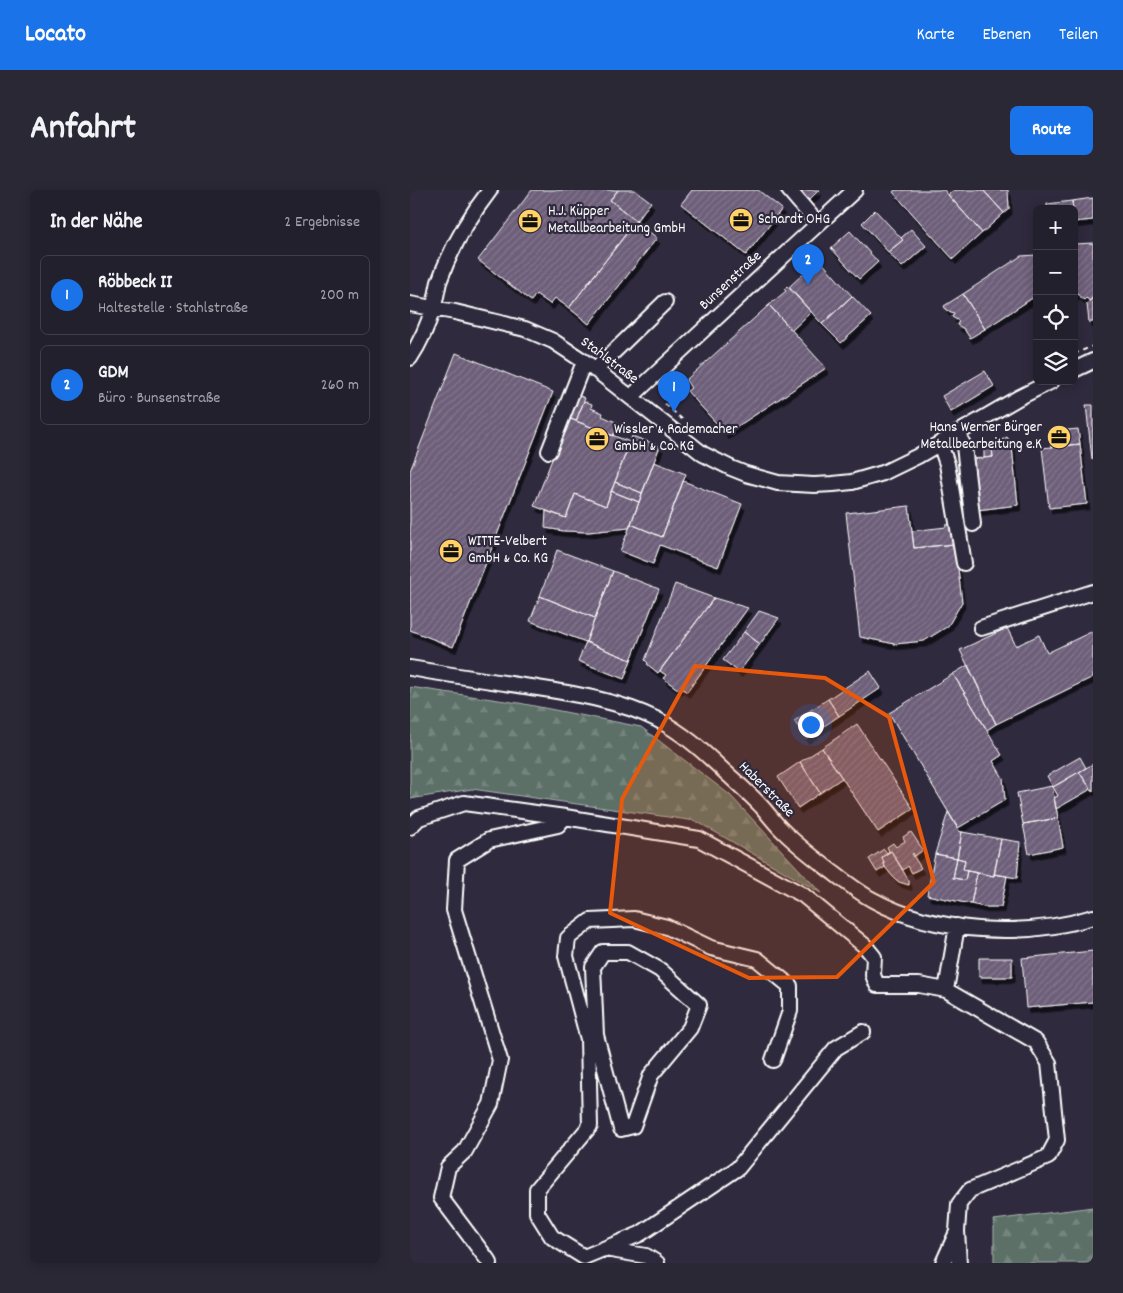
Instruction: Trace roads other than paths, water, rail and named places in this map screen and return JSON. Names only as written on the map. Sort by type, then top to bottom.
[{"type":"street","points":[[410,358],[419,344],[433,309],[439,282],[457,242],[476,208],[490,190]]},
{"type":"street","points":[[789,190],[818,224]]},
{"type":"street","name":"Bunsenstraße","points":[[630,397],[855,190]]},
{"type":"street","points":[[549,452],[590,366],[665,302]]},
{"type":"street","name":"Stahlstraße","points":[[410,304],[455,312],[525,329],[553,341],[590,366],[703,454],[746,474],[778,483],[823,485],[871,478],[895,468],[940,444],[1018,398],[1044,385]]},
{"type":"street","points":[[1078,368],[1093,361]]},
{"type":"street","points":[[1078,374],[1093,370]]},
{"type":"street","points":[[958,433],[964,446],[973,524]]},
{"type":"street","points":[[940,444],[947,464],[964,563]]},
{"type":"street","points":[[981,628],[1093,592]]},
{"type":"street","name":"Haberstraße","points":[[410,668],[597,698],[657,720],[672,728],[702,750],[761,806],[804,851],[873,900],[900,911],[936,923],[986,930],[1058,926],[1093,917]]},
{"type":"street","points":[[410,827],[419,818],[464,803],[699,839],[803,895],[817,906],[865,946],[874,957],[873,976],[877,985],[919,985],[946,990],[1036,1042],[1049,1063],[1057,1140],[1048,1157],[970,1190],[959,1204],[957,1231],[959,1263]]},
{"type":"street","points":[[490,1263],[441,1198],[448,1167],[465,1151],[491,1104],[500,1060],[454,910],[458,860],[489,840],[558,825],[565,817]]},
{"type":"street","points":[[772,1060],[790,1011],[790,986],[757,959],[711,948],[667,927],[634,919],[590,921],[568,938],[566,956],[592,1037],[621,1129],[633,1126],[651,1074],[690,1028],[699,1005],[660,970],[628,952],[603,952],[593,967],[592,1037],[590,1126],[537,1189],[537,1213],[552,1236],[584,1257],[640,1234],[738,1168],[836,1048],[863,1032]]},
{"type":"street","points":[[946,990],[957,926]]},
{"type":"street","points":[[943,1263],[957,1231]]},
{"type":"street","points":[[604,1249],[646,1256],[658,1263]]},
{"type":"place","name":"Schardt OHG","points":[[741,220]]},
{"type":"place","name":"H.J. Küpper Metallbearbeitung GmbH","points":[[530,221]]},
{"type":"place","name":"GDM","points":[[808,285]]},
{"type":"place","name":"Röbbeck II","points":[[674,412]]},
{"type":"place","name":"Hans Werner Bürger Metallbearbeitung e.K","points":[[1059,437]]},
{"type":"place","name":"Wissler & Rademacher GmbH & Co. KG","points":[[597,439]]},
{"type":"place","name":"WITTE-Velbert GmbH & Co. KG","points":[[451,551]]}]
